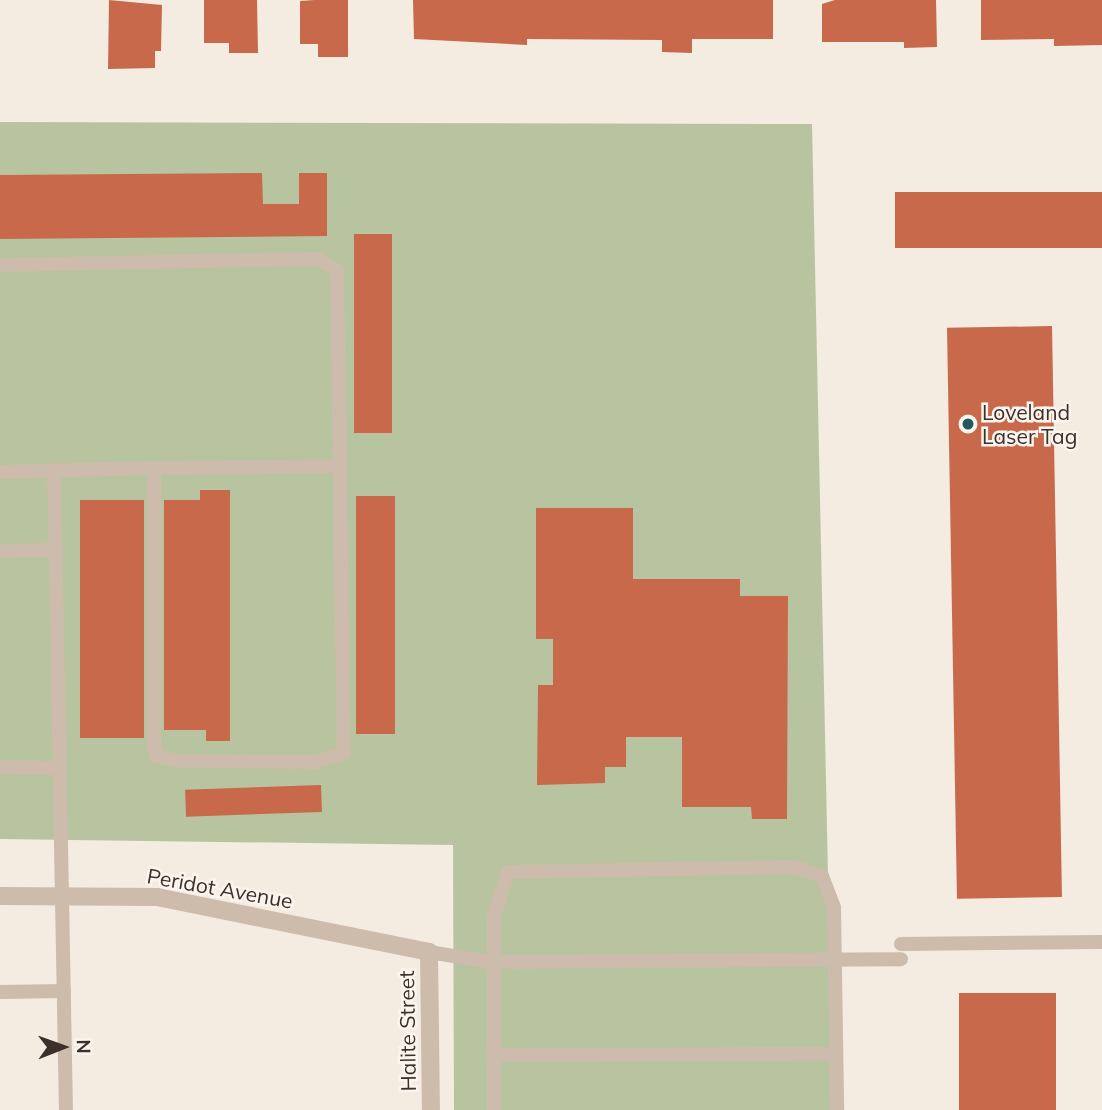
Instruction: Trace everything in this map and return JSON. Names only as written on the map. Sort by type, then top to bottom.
[{"type":"street","name":"Peridot Avenue","points":[[0,896],[157,897],[429,952]]},
{"type":"street","name":"Halite Street","points":[[429,952],[431,1110]]},
{"type":"lane","points":[[0,265],[326,260],[337,271],[344,753],[316,762],[177,761],[157,756],[154,747],[154,468]]},
{"type":"lane","points":[[0,472],[340,466]]},
{"type":"lane","points":[[54,470],[66,1110]]},
{"type":"lane","points":[[0,551],[56,550]]},
{"type":"lane","points":[[0,767],[60,768]]},
{"type":"lane","points":[[494,1110],[491,962],[494,916],[508,872],[793,867],[821,876],[834,908],[837,1110]]},
{"type":"lane","points":[[429,952],[491,962],[835,963],[901,952],[1102,942]]},
{"type":"lane","points":[[0,992],[64,992]]},
{"type":"lane","points":[[493,1055],[836,1054]]},
{"type":"green space","points":[[0,122],[812,124],[833,1110],[454,1110],[453,845],[0,839]]},
{"type":"building","points":[[109,0],[162,5],[161,51],[155,51],[155,68],[108,69]]},
{"type":"building","points":[[204,0],[257,0],[258,53],[229,53],[229,43],[204,43]]},
{"type":"building","points":[[348,0],[348,57],[318,57],[318,44],[300,44],[300,1]]},
{"type":"building","points":[[413,0],[773,0],[773,39],[692,39],[692,53],[662,52],[662,40],[527,39],[527,45],[414,39]]},
{"type":"building","points":[[835,0],[936,0],[937,47],[904,48],[904,42],[822,42],[822,4]]},
{"type":"building","points":[[981,0],[1102,0],[1102,45],[1054,46],[1054,39],[981,40]]},
{"type":"building","points":[[262,173],[263,204],[299,204],[299,173],[327,173],[327,236],[0,239],[0,175]]},
{"type":"building","points":[[895,192],[1102,192],[1102,248],[895,248]]},
{"type":"building","points":[[354,234],[392,234],[392,433],[354,433]]},
{"type":"building","points":[[1052,326],[1062,897],[957,899],[947,328]]},
{"type":"building","points":[[200,490],[230,490],[230,741],[206,741],[206,730],[164,730],[164,500],[200,500]]},
{"type":"building","points":[[356,496],[395,496],[395,734],[356,734]]},
{"type":"building","points":[[80,500],[144,500],[144,738],[80,738]]},
{"type":"building","points":[[536,508],[633,508],[633,579],[740,579],[740,596],[788,596],[787,819],[752,819],[751,807],[682,807],[682,737],[626,737],[626,767],[605,767],[605,783],[537,785],[538,685],[553,685],[553,639],[536,639]]},
{"type":"building","points":[[321,785],[322,812],[186,817],[185,790]]},
{"type":"building","points":[[959,993],[1056,993],[1056,1110],[959,1110]]},
{"type":"place","name":"Loveland Laser Tag","points":[[968,424]]}]
